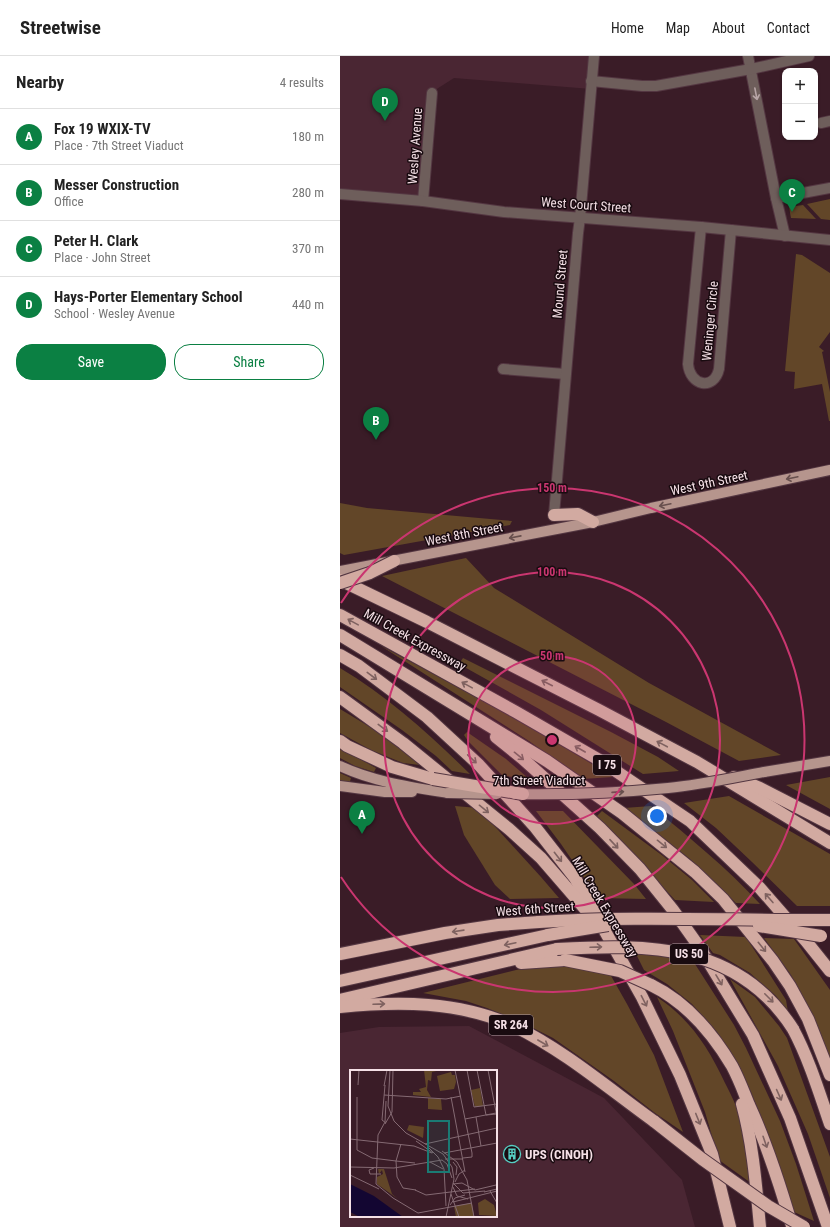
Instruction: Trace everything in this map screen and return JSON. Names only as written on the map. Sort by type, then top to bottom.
[{"type":"highway","points":[[554,515],[578,514],[593,522]]},
{"type":"highway","points":[[340,581],[370,573],[394,561]]},
{"type":"highway","points":[[340,581],[440,629],[697,762],[830,843]]},
{"type":"highway","name":"Mill Creek Expressway","points":[[340,615],[516,712],[601,761],[690,821],[759,887],[830,971]]},
{"type":"highway","points":[[340,635],[547,761],[622,813],[695,872],[723,899],[773,961],[790,986],[808,1019],[830,1075]]},
{"type":"highway","name":"Mill Creek Expressway","points":[[340,654],[359,666],[427,717],[478,765],[535,827],[575,878],[642,997],[680,1074],[712,1154],[730,1227]]},
{"type":"highway","points":[[340,697],[403,743],[509,829],[541,858],[604,930]]},
{"type":"highway","points":[[456,705],[522,758],[600,828],[640,869],[673,910],[700,948],[753,1034],[790,1118],[828,1227]]},
{"type":"highway","points":[[340,741],[347,746],[392,767],[433,779],[523,794]]},
{"type":"highway","points":[[697,762],[760,788],[830,824]]},
{"type":"highway","points":[[340,981],[548,935],[649,918]]},
{"type":"highway","name":"West 6th Street","points":[[340,954],[445,932],[498,925],[538,922],[649,918],[708,920],[830,920]]},
{"type":"highway","points":[[708,920],[762,927],[825,938]]},
{"type":"highway","name":"US 50","points":[[340,1000],[557,949],[600,946],[647,948],[671,950],[692,955],[728,968],[758,988],[778,1007],[801,1044],[830,1124]]},
{"type":"highway","points":[[476,968],[565,960],[620,971],[652,985],[671,997],[698,1020],[722,1051],[732,1068],[763,1137],[792,1227]]},
{"type":"highway","name":"SR 264","points":[[340,1007],[372,1004],[427,1004],[464,1010],[495,1018],[514,1026],[548,1045],[581,1067],[702,1159],[768,1206],[804,1227]]},
{"type":"highway","points":[[732,1068],[748,1125],[754,1158],[760,1227]]},
{"type":"highway","points":[[807,1168],[830,1219]]},
{"type":"main road","name":"West 9th Street","points":[[593,522],[830,470]]},
{"type":"main road","name":"West 8th Street","points":[[340,571],[593,522]]},
{"type":"main road","name":"7th Street Viaduct","points":[[340,766],[374,779],[397,785],[448,793],[523,794],[604,793],[669,788],[720,781],[830,761]]},
{"type":"main road","points":[[340,786],[385,792],[448,793]]},
{"type":"street","name":"Mound Street","points":[[554,515],[565,374],[594,56]]},
{"type":"street","points":[[748,56],[785,236]]},
{"type":"street","points":[[592,81],[656,86],[751,69],[809,56]]},
{"type":"street","name":"Wesley Avenue","points":[[423,201],[432,93]]},
{"type":"street","points":[[776,198],[830,188]]},
{"type":"street","name":"West Court Street","points":[[340,194],[423,201],[504,212],[701,227],[830,240]]},
{"type":"street","name":"Weninger Circle","points":[[701,227],[688,371],[693,379],[704,383],[716,378],[718,374],[730,230]]},
{"type":"street","points":[[503,369],[565,374]]},
{"type":"shaded area","points":[[340,56],[594,56],[591,89],[454,78],[432,92],[423,201],[340,194]]},
{"type":"shaded area","points":[[830,199],[830,220],[821,219],[807,204]]},
{"type":"shaded area","points":[[803,205],[816,219],[791,218],[789,207]]},
{"type":"shaded area","points":[[796,254],[802,255],[830,273],[830,332],[819,347],[824,351],[822,352],[830,392],[830,421],[822,384],[794,389],[795,372],[785,371]]},
{"type":"shaded area","points":[[340,503],[367,508],[512,521],[510,525],[344,555],[340,553]]},
{"type":"shaded area","points":[[466,558],[494,588],[649,683],[781,755],[739,761],[382,576]]},
{"type":"shaded area","points":[[381,646],[527,726],[613,777],[582,779],[529,741]]},
{"type":"shaded area","points":[[463,658],[611,732],[658,757],[679,771],[643,774],[541,710],[459,664]]},
{"type":"shaded area","points":[[340,668],[375,691],[408,717],[470,774],[452,771],[436,756],[402,730],[340,687]]},
{"type":"shaded area","points":[[340,709],[390,739],[420,765],[403,763],[371,750],[340,733]]},
{"type":"shaded area","points":[[467,732],[506,759],[528,778],[503,776],[468,741],[464,735]]},
{"type":"shaded area","points":[[340,748],[376,768],[374,772],[355,766],[340,758]]},
{"type":"shaded area","points":[[340,773],[351,778],[349,785],[340,783]]},
{"type":"shaded area","points":[[830,777],[830,809],[786,785]]},
{"type":"shaded area","points":[[729,796],[830,854],[830,906],[797,906],[716,828],[684,803]]},
{"type":"shaded area","points":[[455,806],[478,808],[559,898],[510,899],[495,885],[464,835]]},
{"type":"shaded area","points":[[651,806],[721,865],[760,904],[736,903],[690,859],[624,808]]},
{"type":"shaded area","points":[[536,811],[563,811],[634,884],[646,899],[598,898],[561,844]]},
{"type":"shaded area","points":[[602,811],[663,856],[692,880],[714,902],[675,900],[597,816]]},
{"type":"shaded area","points":[[700,935],[746,937],[786,1000],[788,1012],[776,996],[750,973],[720,955],[713,953]]},
{"type":"shaded area","points":[[764,938],[794,939],[830,990],[830,1058],[819,1031],[791,975]]},
{"type":"shaded area","points":[[636,954],[671,957],[695,964],[734,1025],[780,1121],[796,1164],[814,1221],[794,1212],[767,1133],[751,1092],[731,1053],[717,1032],[692,1004],[667,984],[644,970]]},
{"type":"shaded area","points":[[537,966],[569,966],[610,974],[654,1055],[683,1132],[553,1038],[521,1022],[487,1008],[466,1001],[423,993]]},
{"type":"shaded area","points":[[730,979],[755,997],[787,1038],[830,1157],[830,1198],[808,1134],[778,1066]]},
{"type":"shaded area","points":[[657,997],[689,1024],[705,1046],[719,1070],[733,1100],[742,1125],[751,1183],[719,1160],[705,1112],[673,1031]]},
{"type":"shaded area","points":[[469,1026],[604,1098],[682,1180],[695,1227],[340,1227],[340,1033],[379,1027]]},
{"type":"place","name":"Hays-Porter Elementary School","points":[[385,121]]},
{"type":"place","name":"Peter H. Clark","points":[[792,212]]},
{"type":"place","name":"Messer Construction","points":[[376,440]]},
{"type":"place","name":"Fox 19 WXIX-TV","points":[[362,834]]},
{"type":"place","name":"UPS (CINOH)","points":[[512,1154]]}]
